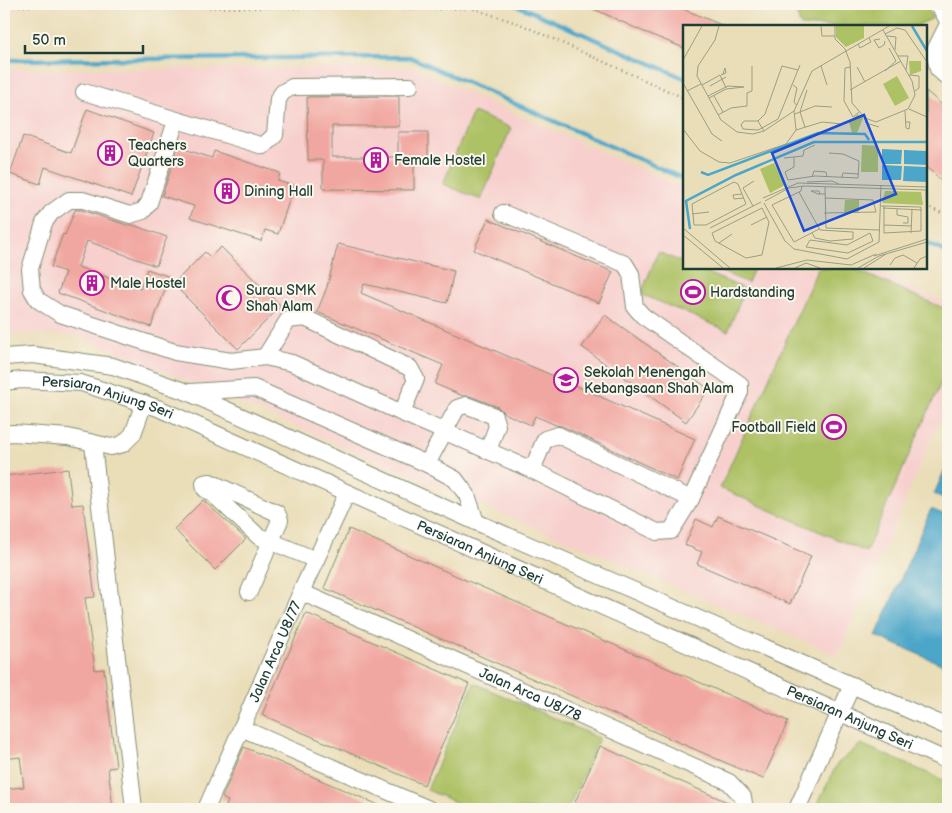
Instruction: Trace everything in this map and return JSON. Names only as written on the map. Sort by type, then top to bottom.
[{"type":"street","points":[[938,4],[948,23],[934,52],[938,69],[948,78]]},
{"type":"street","points":[[84,92],[263,146],[275,135],[278,98],[282,92],[292,87],[410,86]]},
{"type":"street","points":[[176,121],[149,203],[143,211],[130,215],[83,200],[69,200],[44,223],[30,268],[32,290],[38,300],[60,314],[175,352],[231,361],[265,357],[292,363],[532,470],[657,532],[671,531],[691,499],[740,392],[740,384],[643,316],[635,307],[631,274],[626,264],[503,213]]},
{"type":"street","points":[[265,357],[288,320],[305,318],[410,368],[416,379],[402,413]]},
{"type":"street","name":"Persiaran Anjung Seri","points":[[4,357],[32,355],[113,366],[187,392],[476,522],[948,727]]},
{"type":"street","name":"Persiaran Anjung Seri","points":[[4,382],[22,380],[81,383],[158,408],[948,761]]},
{"type":"street","points":[[187,392],[254,388],[427,464],[455,479],[467,495],[476,522]]},
{"type":"street","points":[[4,434],[68,437],[111,447],[123,444],[133,434],[144,403]]},
{"type":"street","points":[[427,464],[457,408],[466,405],[494,416],[496,426],[488,451]]},
{"type":"street","points":[[532,470],[545,439],[558,435],[691,499]]},
{"type":"street","points":[[94,444],[134,809]]},
{"type":"street","name":"Jalan Arca U8/77","points":[[206,809],[301,592],[347,493]]},
{"type":"street","points":[[249,592],[272,541],[316,560]]},
{"type":"street","name":"Jalan Arca U8/78","points":[[301,592],[729,782],[744,797],[745,809]]},
{"type":"street","points":[[797,809],[852,685]]},
{"type":"street","points":[[241,728],[429,809]]},
{"type":"path","points":[[4,6],[471,8],[520,24],[683,98]]},
{"type":"path","points":[[927,206],[948,216]]},
{"type":"shaded area","name":"Sekolah Menengah Kebangsaan Shah Alam","points":[[412,68],[683,188],[683,269],[868,269],[948,304],[948,401],[838,655],[75,335],[4,333],[4,69]]},
{"type":"green space","points":[[793,4],[924,4],[933,18],[918,25],[801,25]]},
{"type":"green space","points":[[473,112],[511,128],[481,200],[443,184]]},
{"type":"green space","name":"Hardstanding","points":[[658,252],[683,263],[683,269],[697,269],[745,289],[728,331],[641,294]]},
{"type":"green space","name":"Hardstanding","points":[[715,269],[754,269],[748,283]]},
{"type":"green space","name":"Football Field","points":[[818,269],[854,269],[948,310],[948,367],[866,552],[720,488]]},
{"type":"green space","points":[[474,683],[599,738],[568,809],[472,809],[427,790]]},
{"type":"green space","points":[[861,744],[948,782],[948,809],[815,809],[837,764]]},
{"type":"water","points":[[948,462],[948,500],[934,494]]},
{"type":"water","points":[[931,509],[948,516],[948,667],[876,636]]},
{"type":"building","points":[[583,4],[671,4],[722,25],[683,25],[683,48]]},
{"type":"building","points":[[927,92],[948,110],[948,186],[927,168]]},
{"type":"building","name":"Female Hostel","points":[[399,96],[399,126],[332,126],[332,157],[398,157],[398,132],[428,132],[428,161],[414,161],[414,190],[323,189],[323,160],[308,160],[307,97]]},
{"type":"building","name":"Teachers Quarters","points":[[87,109],[154,133],[131,197],[45,167],[40,184],[10,174],[23,136],[71,153]]},
{"type":"building","name":"Dining Hall","points":[[178,147],[212,158],[214,151],[280,173],[278,181],[294,186],[278,234],[265,230],[261,241],[190,218],[194,206],[162,196]]},
{"type":"building","name":"Male Hostel","points":[[75,210],[81,210],[127,225],[133,225],[167,237],[156,266],[87,241],[78,267],[140,289],[147,269],[170,277],[151,327],[58,293],[65,272],[51,267],[63,234],[65,235]]},
{"type":"building","points":[[488,219],[613,272],[599,303],[474,250]]},
{"type":"building","points":[[338,244],[454,271],[447,303],[364,284],[361,293],[695,439],[677,480],[562,426],[535,416],[531,425],[504,413],[498,407],[470,396],[463,396],[435,384],[443,365],[317,312],[327,287]]},
{"type":"building","name":"Surau SMK Shah Alam","points":[[221,247],[281,306],[238,349],[173,284],[205,252],[210,257]]},
{"type":"building","points":[[605,315],[709,389],[686,422],[582,347]]},
{"type":"building","points":[[68,469],[72,505],[83,504],[95,597],[85,598],[95,670],[104,669],[116,767],[108,768],[113,809],[4,809],[4,789],[24,787],[20,757],[4,759],[4,476]]},
{"type":"building","points":[[203,500],[246,539],[215,570],[174,529]]},
{"type":"building","points":[[718,516],[811,556],[790,604],[697,564],[702,552],[685,545],[696,519],[713,527]]},
{"type":"building","points":[[349,529],[788,721],[763,779],[324,588]]},
{"type":"building","points":[[306,613],[469,684],[424,785],[262,715]]},
{"type":"building","points":[[600,746],[734,805],[735,809],[572,809]]},
{"type":"building","points":[[244,747],[388,809],[225,809],[228,801],[222,798]]},
{"type":"waterway","points":[[514,4],[683,78]]},
{"type":"waterway","points":[[4,60],[410,57],[683,179]]},
{"type":"waterway","points":[[927,243],[948,253]]},
{"type":"place","name":"Teachers Quarters","points":[[110,153]]},
{"type":"place","name":"Female Hostel","points":[[376,160]]},
{"type":"place","name":"Dining Hall","points":[[227,191]]},
{"type":"place","name":"Male Hostel","points":[[92,283]]},
{"type":"place","name":"Hardstanding","points":[[693,292]]},
{"type":"place","name":"Surau SMK Shah Alam","points":[[229,298]]},
{"type":"place","name":"Sekolah Menengah Kebangsaan Shah Alam","points":[[566,380]]},
{"type":"place","name":"Football Field","points":[[834,427]]}]
